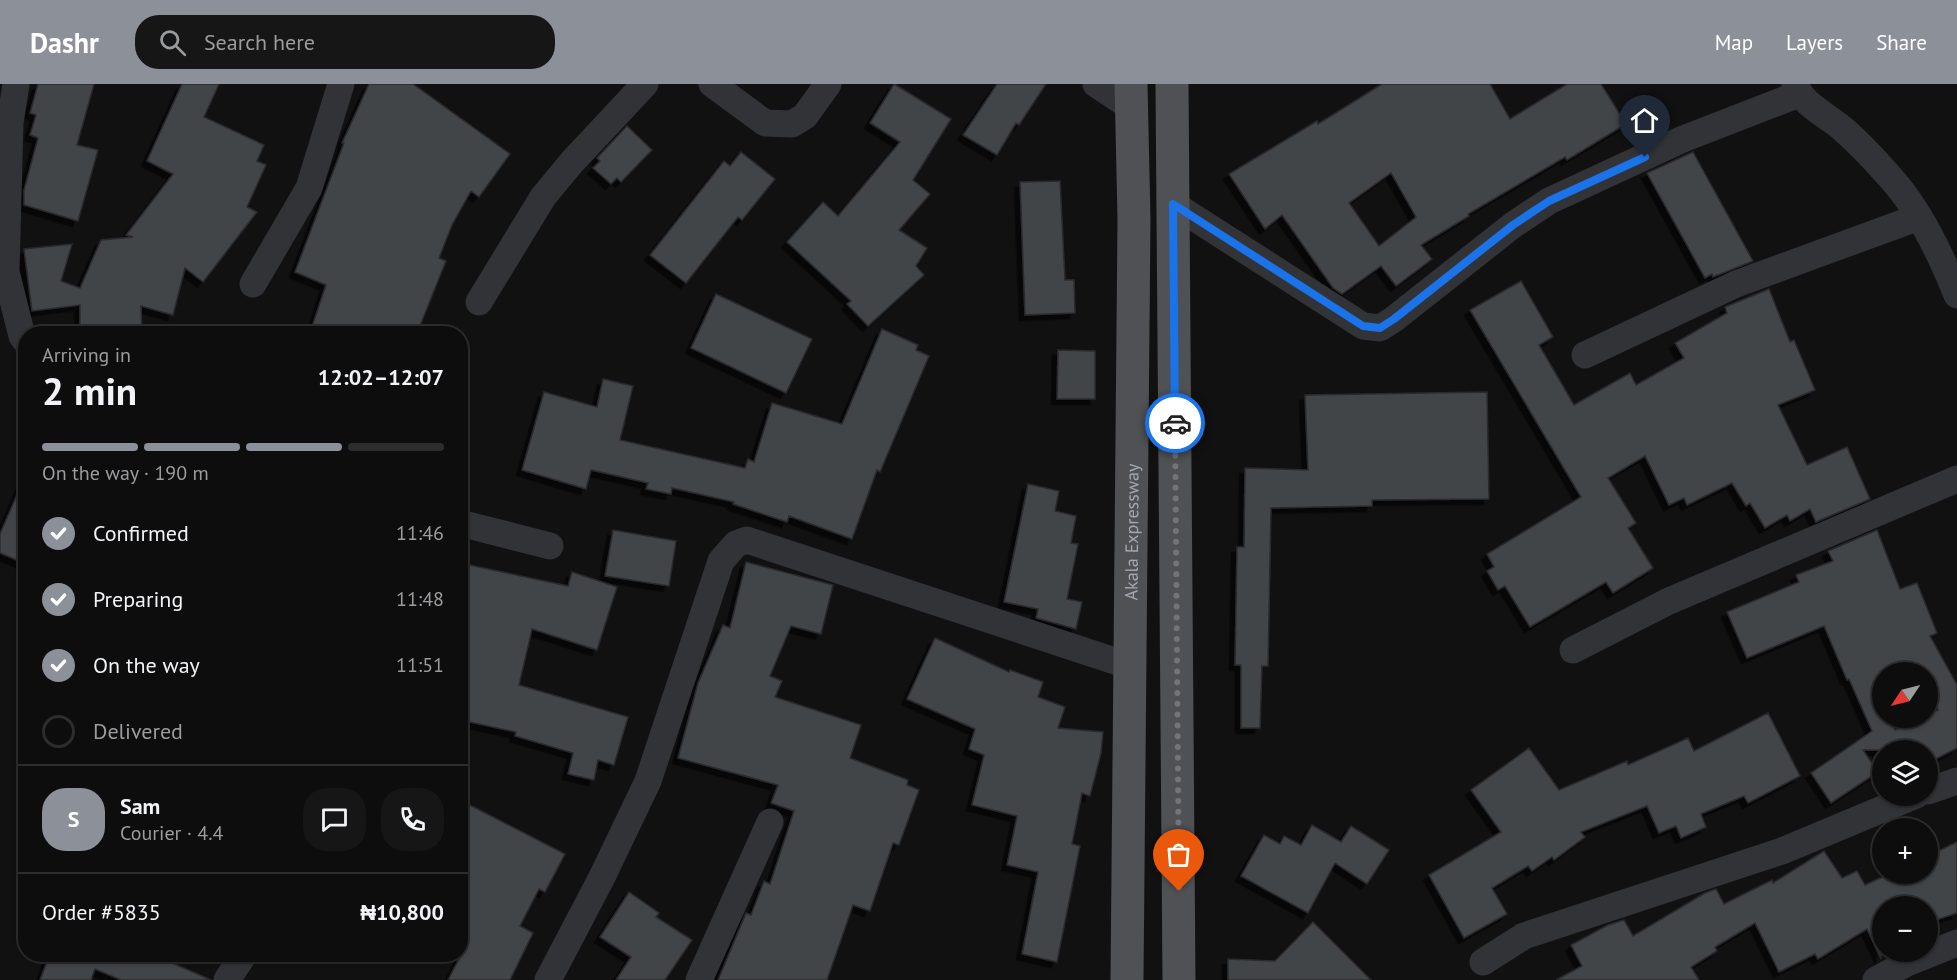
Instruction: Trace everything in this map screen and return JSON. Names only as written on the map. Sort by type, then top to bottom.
[{"type":"main road","points":[[1172,84],[1179,980]]},
{"type":"main road","name":"Akala Expressway","points":[[1127,980],[1134,230],[1131,96]]},
{"type":"main road","points":[[1129,861],[1179,869]]},
{"type":"street","points":[[16,84],[10,123],[6,272],[20,326]]},
{"type":"street","points":[[253,284],[309,188],[341,84]]},
{"type":"street","points":[[479,302],[543,197],[572,162],[645,84]]},
{"type":"street","points":[[712,84],[765,123],[792,124],[805,116],[828,84]]},
{"type":"street","points":[[1096,84],[1131,96]]},
{"type":"street","points":[[1173,204],[1363,326],[1380,328],[1513,225],[1549,201],[1797,89],[1844,130],[1892,178],[1919,217],[1945,263],[1957,295]]},
{"type":"street","points":[[1585,355],[1736,284],[1919,217]]},
{"type":"street","points":[[1573,651],[1669,601],[1957,479]]},
{"type":"street","points":[[468,525],[550,546]]},
{"type":"street","points":[[548,980],[602,877],[648,781],[721,561],[736,544],[747,540],[1130,666]]},
{"type":"street","points":[[1938,788],[1957,781]]},
{"type":"street","points":[[1482,962],[1524,936],[1782,851],[1890,806]]},
{"type":"street","points":[[699,980],[770,822]]},
{"type":"street","points":[[1876,980],[1907,963],[1957,943]]},
{"type":"street","points":[[227,980],[239,962]]},
{"type":"building","points":[[38,84],[94,84],[77,145],[98,150],[78,221],[24,205],[24,190],[38,138],[30,135],[36,115],[30,113]]},
{"type":"building","points":[[182,84],[219,84],[204,117],[264,145],[257,161],[266,165],[247,207],[257,212],[203,282],[185,268],[173,315],[141,306],[142,326],[80,326],[80,305],[32,311],[24,249],[72,244],[61,281],[80,288],[101,240],[133,237],[126,235],[173,174],[147,161]]},
{"type":"building","points":[[369,84],[413,84],[510,154],[479,197],[471,191],[452,225],[439,258],[446,261],[420,326],[312,326],[326,285],[295,272],[344,143],[342,143]]},
{"type":"building","points":[[894,84],[951,119],[913,180],[930,194],[899,230],[927,248],[916,266],[924,275],[868,326],[847,304],[851,301],[787,242],[823,202],[838,216],[900,142],[870,123]]},
{"type":"building","points":[[997,84],[1046,84],[1019,125],[1016,123],[997,155],[963,135]]},
{"type":"building","points":[[1382,84],[1490,84],[1510,119],[1567,84],[1601,84],[1626,124],[1567,160],[1565,157],[1468,214],[1469,216],[1421,245],[1432,259],[1396,286],[1381,266],[1342,294],[1333,288],[1282,215],[1265,229],[1229,174],[1317,121],[1318,124]],"holes":[[[1391,173],[1416,217],[1379,246],[1349,203]]]},
{"type":"building","points":[[627,126],[652,150],[621,182],[617,178],[611,184],[593,168],[600,161],[597,158]]},
{"type":"building","points":[[741,152],[775,179],[742,220],[738,217],[686,283],[650,255],[724,161],[730,166]]},
{"type":"building","points":[[1693,152],[1753,261],[1713,277],[1712,274],[1705,278],[1647,173]]},
{"type":"building","points":[[1060,181],[1065,280],[1074,280],[1075,313],[1025,315],[1020,182]]},
{"type":"building","points":[[1521,281],[1553,337],[1539,345],[1574,405],[1630,373],[1636,385],[1684,358],[1675,343],[1727,313],[1725,307],[1769,289],[1790,342],[1794,340],[1815,390],[1778,405],[1807,465],[1847,447],[1870,499],[1816,522],[1810,509],[1790,521],[1787,515],[1765,528],[1750,503],[1746,506],[1732,483],[1687,505],[1684,498],[1669,505],[1645,456],[1608,478],[1636,523],[1628,528],[1653,568],[1613,593],[1606,582],[1530,627],[1505,586],[1498,590],[1487,571],[1494,567],[1487,554],[1581,497],[1470,310]]},
{"type":"building","points":[[716,294],[812,339],[786,393],[691,348]]},
{"type":"building","points":[[882,329],[918,345],[916,350],[929,356],[880,472],[877,470],[852,539],[789,516],[787,522],[733,504],[734,502],[672,488],[671,494],[646,489],[648,483],[591,470],[586,489],[522,470],[544,392],[597,407],[603,379],[633,386],[620,440],[745,468],[748,459],[754,462],[772,403],[842,424]]},
{"type":"building","points":[[1058,350],[1095,351],[1095,399],[1057,399]]},
{"type":"building","points":[[1487,392],[1489,499],[1372,500],[1372,506],[1271,508],[1268,666],[1262,666],[1260,728],[1241,728],[1241,665],[1235,665],[1237,547],[1244,547],[1245,468],[1308,470],[1305,395]]},
{"type":"building","points":[[1028,484],[1059,491],[1055,511],[1076,516],[1071,543],[1078,544],[1067,599],[1082,602],[1076,629],[1036,618],[1038,609],[1004,602]]},
{"type":"building","points":[[18,492],[18,561],[0,553],[0,534]]},
{"type":"building","points":[[613,530],[676,541],[669,586],[605,576]]},
{"type":"building","points":[[1877,530],[1900,589],[1917,583],[1937,633],[1930,636],[1957,685],[1957,748],[1938,758],[1938,740],[1872,740],[1872,750],[1863,750],[1872,763],[1872,776],[1831,803],[1811,773],[1872,731],[1824,626],[1747,658],[1727,612],[1799,582],[1796,575],[1833,561],[1828,551]]},
{"type":"building","points":[[746,562],[833,585],[821,634],[791,626],[770,676],[782,681],[775,697],[861,725],[850,758],[908,780],[907,785],[919,790],[899,845],[893,843],[870,911],[853,905],[827,980],[718,980],[746,913],[751,915],[764,881],[770,884],[794,811],[771,803],[778,785],[678,758],[698,683],[723,625],[730,628]]},
{"type":"building","points":[[468,565],[568,586],[572,572],[617,587],[597,650],[532,629],[519,685],[628,717],[614,765],[598,760],[594,780],[568,774],[573,753],[515,736],[516,732],[468,722]]},
{"type":"building","points":[[935,638],[1009,672],[1010,670],[1043,682],[1038,697],[1065,707],[1058,728],[1103,732],[1101,753],[1090,796],[1082,793],[1072,844],[1080,846],[1057,962],[1022,954],[1038,872],[1007,865],[1017,816],[972,805],[984,755],[969,749],[975,729],[907,699]]},
{"type":"building","points":[[1768,713],[1800,776],[1748,803],[1744,796],[1701,814],[1706,827],[1681,838],[1676,826],[1659,833],[1647,806],[1581,832],[1585,837],[1554,860],[1552,857],[1532,871],[1528,866],[1492,888],[1507,914],[1464,938],[1429,875],[1501,832],[1471,790],[1529,748],[1559,790],[1627,761],[1628,765],[1688,738],[1694,751]]},
{"type":"building","points":[[468,804],[565,854],[545,892],[539,889],[520,926],[533,933],[510,980],[448,980],[457,962],[468,962]]},
{"type":"building","points":[[1312,825],[1341,842],[1351,826],[1389,850],[1367,884],[1335,863],[1308,913],[1241,876],[1264,835],[1280,844],[1284,836],[1301,845]]},
{"type":"building","points":[[1957,842],[1957,913],[1938,919],[1938,896],[1872,896],[1872,940],[1867,929],[1818,959],[1815,954],[1779,972],[1755,923],[1715,947],[1717,951],[1691,967],[1699,980],[1556,980],[1582,966],[1571,945],[1608,925],[1624,920],[1633,936],[1705,893],[1716,889],[1724,904],[1772,880],[1773,883],[1824,851],[1842,878],[1857,871],[1865,885],[1872,882],[1872,884],[1938,884],[1938,851]]},
{"type":"building","points":[[629,892],[659,913],[656,917],[692,940],[665,980],[616,980],[631,957],[600,937]]},
{"type":"building","points":[[1313,922],[1371,980],[1228,980],[1228,959],[1275,961]]},
{"type":"building","points":[[47,962],[170,962],[211,980],[121,980],[95,969],[91,980],[40,980]]},
{"type":"way so far","points":[[1175,423],[1179,891]]},
{"type":"route","points":[[1175,423],[1173,204],[1363,326],[1380,328],[1513,225],[1549,201],[1645,157]]}]
